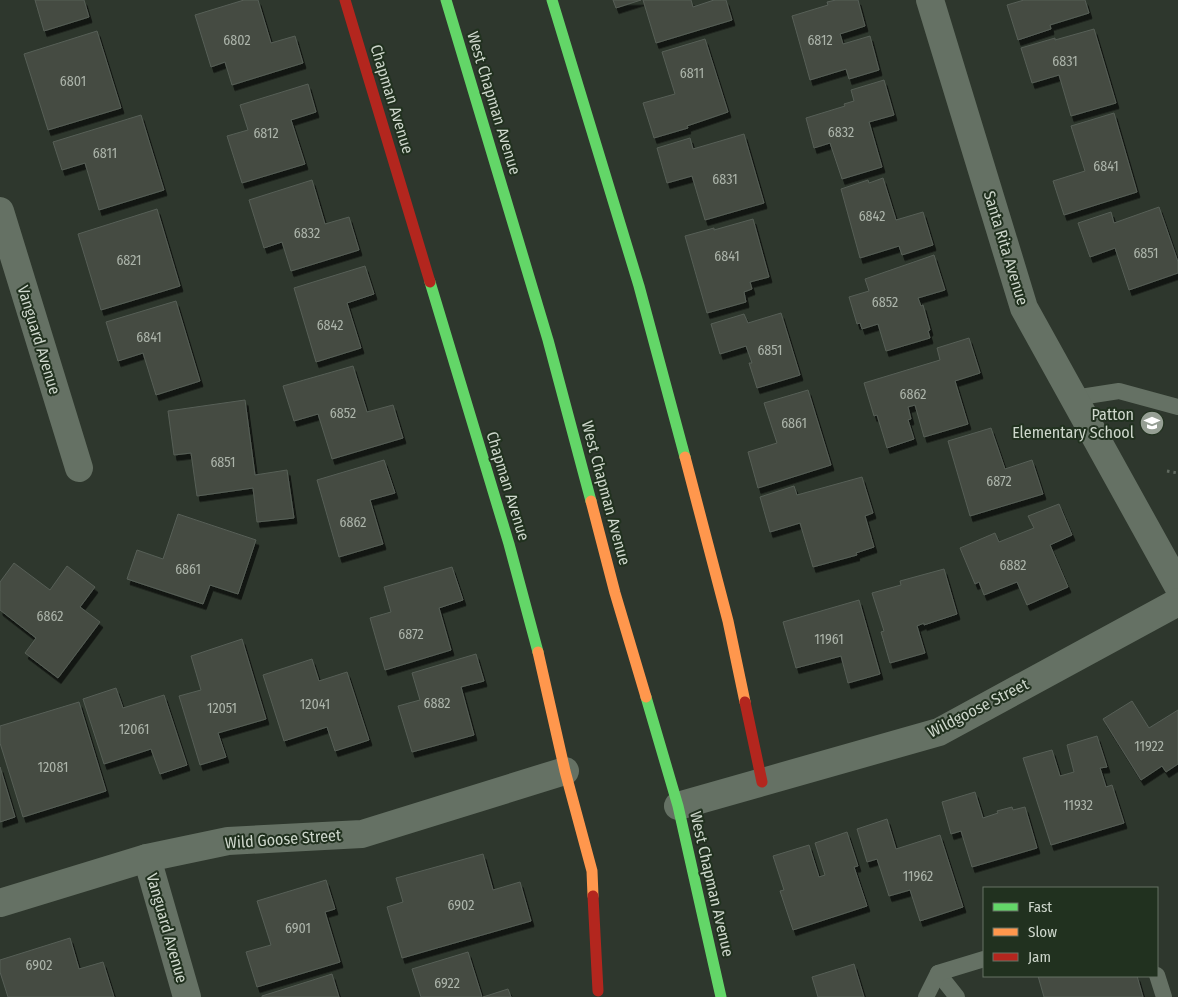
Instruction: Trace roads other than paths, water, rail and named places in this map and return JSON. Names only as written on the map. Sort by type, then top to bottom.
[{"type":"street","name":"Chapman Avenue","points":[[346,0],[509,544],[545,677],[565,771],[592,871],[598,991]]},
{"type":"street","name":"West Chapman Avenue","points":[[446,0],[548,340],[615,592],[678,806],[721,997]]},
{"type":"street","points":[[552,0],[639,286],[728,621],[762,782]]},
{"type":"street","name":"Santa Rita Avenue","points":[[930,0],[1024,308],[1178,586]]},
{"type":"street","name":"Vanguard Avenue","points":[[0,212],[78,468]]},
{"type":"street","name":"Wildgoose Street","points":[[678,806],[939,732],[1178,602]]},
{"type":"street","name":"Wild Goose Street","points":[[0,903],[147,858],[228,841],[362,834],[565,771]]},
{"type":"street","name":"Vanguard Avenue","points":[[147,858],[187,997]]},
{"type":"lane","points":[[1074,398],[1119,391],[1178,407]]},
{"type":"lane","points":[[926,997],[938,973],[983,959]]},
{"type":"lane","points":[[938,973],[957,997]]},
{"type":"lane","points":[[1158,977],[1164,997]]},
{"type":"place","name":"Patton Elementary School","points":[[1152,423]]}]
